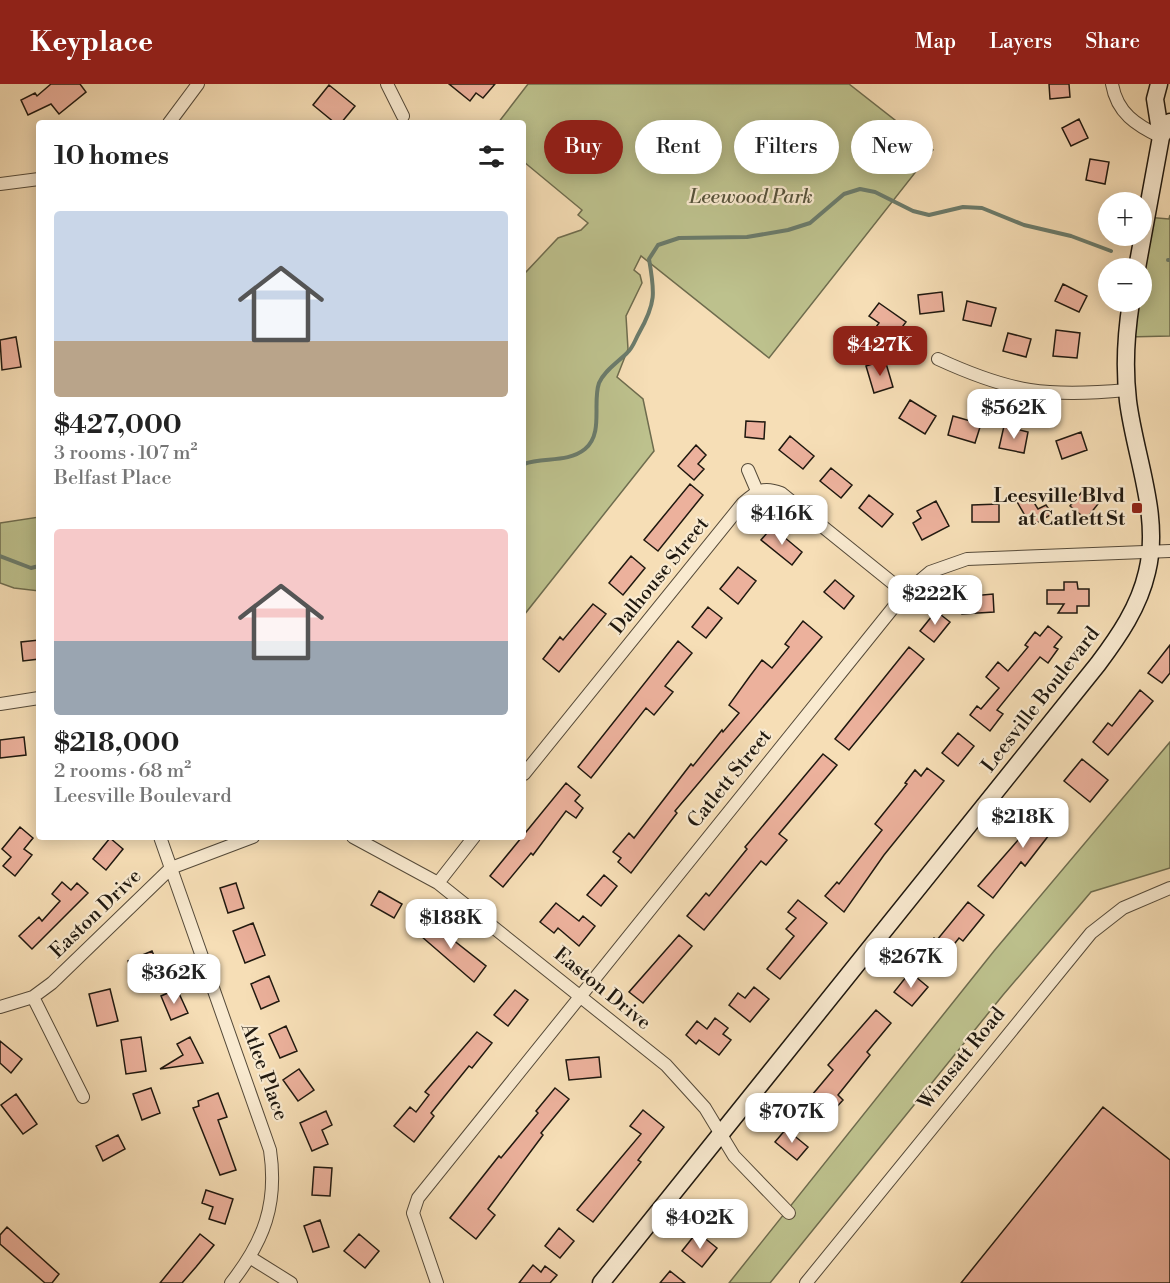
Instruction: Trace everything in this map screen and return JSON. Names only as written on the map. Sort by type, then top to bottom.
[{"type":"street","points":[[171,120],[198,84]]},
{"type":"street","points":[[387,84],[402,116]]},
{"type":"street","points":[[1112,84],[1118,103],[1126,115],[1136,125],[1161,137]]},
{"type":"street","points":[[1139,258],[1161,137],[1155,99],[1159,84]]},
{"type":"street","points":[[1161,137],[1170,122]]},
{"type":"street","points":[[0,184],[36,179]]},
{"type":"street","name":"Leesville Boulevard","points":[[601,1283],[1114,643],[1137,601],[1151,551],[1145,489],[1127,390],[1126,345],[1130,312]]},
{"type":"street","points":[[938,359],[970,374],[1028,391],[1061,394],[1127,390]]},
{"type":"street","points":[[748,470],[757,490],[764,488],[781,493],[905,593]]},
{"type":"street","name":"Dalhouse Street","points":[[526,768],[736,512],[757,490]]},
{"type":"street","name":"Catlett Street","points":[[437,1283],[416,1222],[414,1206],[418,1198],[905,593],[930,573],[968,559],[1170,551]]},
{"type":"street","points":[[0,705],[36,699]]},
{"type":"street","name":"Atlee Place","points":[[161,840],[270,1150],[273,1181],[270,1209],[251,1258],[231,1283]]},
{"type":"street","name":"Easton Drive","points":[[0,1007],[33,997],[52,983],[171,868],[245,840]]},
{"type":"street","name":"Easton Drive","points":[[359,840],[438,882],[678,1077],[705,1108],[734,1156],[789,1213]]},
{"type":"street","points":[[438,882],[472,840]]},
{"type":"street","name":"Wimsatt Road","points":[[806,1283],[1091,933],[1123,908],[1170,888]]},
{"type":"street","points":[[33,997],[83,1097]]},
{"type":"street","points":[[251,1258],[291,1283]]},
{"type":"green space","name":"Leewood Park","points":[[528,84],[849,84],[895,120],[851,120],[851,174],[914,174],[769,358],[641,256],[634,270],[640,275],[642,283],[626,316],[628,349],[617,377],[643,399],[654,451],[526,612],[526,272],[558,238],[581,230],[588,223],[578,215],[582,210],[526,164],[526,120],[500,120]]},
{"type":"green space","points":[[1170,215],[1170,336],[1127,337],[1131,312],[1152,312],[1152,258],[1144,258],[1145,246],[1152,246],[1152,218],[1169,219]]},
{"type":"green space","points":[[36,517],[36,591],[14,588],[0,583],[0,523]]},
{"type":"green space","points":[[1170,742],[1170,868],[1091,892],[1003,995],[770,1283],[729,1283],[994,951]]},
{"type":"building","points":[[51,84],[80,84],[86,92],[59,114],[51,104],[28,115],[21,100],[35,93],[37,96]]},
{"type":"building","points":[[449,84],[495,84],[483,98],[476,93],[470,101]]},
{"type":"building","points":[[1049,84],[1069,84],[1070,97],[1050,99]]},
{"type":"building","points":[[329,85],[355,106],[343,120],[331,120],[313,105]]},
{"type":"building","points":[[1079,119],[1088,138],[1071,146],[1062,128]]},
{"type":"building","points":[[1090,159],[1109,162],[1105,184],[1086,180]]},
{"type":"building","points":[[1063,284],[1087,296],[1079,312],[1055,301]]},
{"type":"building","points":[[942,292],[944,311],[920,314],[918,295]]},
{"type":"building","points":[[967,301],[996,308],[991,326],[963,320]]},
{"type":"building","points":[[879,303],[906,322],[887,347],[870,335],[879,323],[869,316]]},
{"type":"building","points":[[1056,330],[1080,333],[1077,358],[1053,356]]},
{"type":"building","points":[[1008,333],[1031,339],[1026,357],[1003,351]]},
{"type":"building","points":[[16,337],[21,367],[2,370],[0,340]]},
{"type":"building","points":[[885,360],[893,387],[874,393],[866,366]]},
{"type":"building","points":[[910,400],[936,416],[925,434],[899,418]]},
{"type":"building","points":[[953,416],[981,424],[975,443],[948,435]]},
{"type":"building","points":[[746,421],[765,422],[764,439],[745,437]]},
{"type":"building","points":[[1004,426],[1028,432],[1024,453],[999,448]]},
{"type":"building","points":[[1081,432],[1087,450],[1062,459],[1056,441]]},
{"type":"building","points":[[790,436],[814,456],[803,469],[779,450]]},
{"type":"building","points":[[696,445],[706,455],[698,464],[704,469],[694,480],[678,466]]},
{"type":"building","points":[[831,468],[852,485],[841,498],[820,481]]},
{"type":"building","points":[[690,484],[703,495],[658,551],[644,540]]},
{"type":"building","points":[[1086,487],[1102,499],[1086,519],[1070,506]]},
{"type":"building","points":[[1028,493],[1038,509],[1046,505],[1052,514],[1031,526],[1016,500]]},
{"type":"building","points":[[869,495],[893,514],[882,527],[859,508]]},
{"type":"building","points":[[936,501],[949,526],[922,540],[913,523],[921,518],[917,511]]},
{"type":"building","points":[[999,504],[999,522],[972,522],[972,505]]},
{"type":"building","points":[[772,527],[802,552],[792,565],[761,540]]},
{"type":"building","points":[[631,556],[645,568],[623,595],[609,583]]},
{"type":"building","points":[[738,567],[756,581],[738,604],[720,589]]},
{"type":"building","points":[[835,580],[854,596],[844,609],[824,592]]},
{"type":"building","points":[[1064,582],[1077,582],[1078,589],[1089,589],[1089,606],[1077,606],[1077,613],[1058,613],[1064,604],[1047,604],[1047,590],[1064,590]]},
{"type":"building","points":[[993,594],[994,612],[962,614],[961,597]]},
{"type":"building","points":[[593,604],[606,614],[559,672],[543,659],[560,637],[563,640]]},
{"type":"building","points":[[708,607],[722,618],[706,638],[692,627]]},
{"type":"building","points":[[936,611],[950,622],[934,642],[920,631]]},
{"type":"building","points":[[803,621],[822,637],[675,811],[677,813],[631,873],[618,862],[621,858],[613,852],[629,833],[634,838],[691,764],[693,766],[739,713],[729,705],[762,660],[772,668],[789,647],[785,644]]},
{"type":"building","points":[[1048,626],[1062,637],[1054,647],[1058,649],[1048,663],[1040,657],[997,710],[1003,714],[990,731],[970,715],[977,706],[981,709],[999,688],[986,677],[998,662],[1008,671],[1028,647],[1025,645],[1035,632],[1040,636]]},
{"type":"building","points":[[36,640],[36,659],[23,661],[21,642]]},
{"type":"building","points":[[678,641],[692,653],[665,686],[673,692],[654,715],[646,708],[591,778],[578,767]]},
{"type":"building","points":[[1170,645],[1170,673],[1162,683],[1148,673]]},
{"type":"building","points":[[909,647],[924,659],[849,750],[835,739]]},
{"type":"building","points":[[1140,690],[1153,701],[1108,755],[1093,742],[1108,723],[1112,726]]},
{"type":"building","points":[[958,733],[974,746],[958,766],[942,753]]},
{"type":"building","points":[[24,737],[26,755],[0,758],[0,740]]},
{"type":"building","points":[[823,754],[837,765],[779,834],[787,840],[766,865],[761,861],[704,930],[687,916],[706,893],[709,896],[747,849],[745,847]]},
{"type":"building","points":[[1082,759],[1108,780],[1090,802],[1064,781]]},
{"type":"building","points":[[927,768],[944,781],[884,855],[844,912],[825,896],[837,882],[839,884],[882,830],[875,824],[907,784],[905,783],[915,770],[921,776]]},
{"type":"building","points":[[566,783],[580,795],[575,801],[583,808],[576,818],[566,811],[533,855],[531,853],[503,887],[490,876],[519,840],[526,840],[526,832]]},
{"type":"building","points":[[1052,801],[1066,813],[1025,866],[1021,862],[993,898],[978,886]]},
{"type":"building","points":[[20,827],[33,838],[24,849],[32,855],[15,876],[3,866],[11,857],[2,849]]},
{"type":"building","points":[[108,840],[112,840],[123,849],[106,870],[93,859]]},
{"type":"building","points":[[604,875],[617,886],[601,906],[587,895]]},
{"type":"building","points":[[62,882],[71,890],[77,883],[88,893],[32,949],[19,936],[39,917],[42,921],[60,901],[52,894]]},
{"type":"building","points":[[236,883],[244,908],[228,913],[220,888]]},
{"type":"building","points":[[379,891],[402,904],[394,918],[371,905]]},
{"type":"building","points":[[798,900],[827,923],[780,979],[767,969],[794,936],[786,929],[796,918],[788,912]]},
{"type":"building","points":[[968,902],[984,915],[963,941],[959,938],[944,957],[949,961],[942,969],[931,960],[926,967],[917,959],[934,938],[937,940]]},
{"type":"building","points":[[556,903],[579,921],[583,916],[595,926],[579,946],[558,928],[554,933],[540,922]]},
{"type":"building","points":[[424,917],[486,966],[474,982],[414,930]]},
{"type":"building","points":[[253,923],[265,955],[245,963],[233,931]]},
{"type":"building","points":[[679,935],[692,946],[643,1003],[629,992]]},
{"type":"building","points":[[152,951],[158,965],[134,975],[128,961]]},
{"type":"building","points":[[910,972],[928,987],[912,1006],[894,992]]},
{"type":"building","points":[[269,976],[279,1001],[261,1009],[251,984]]},
{"type":"building","points":[[754,987],[769,999],[750,1022],[729,1005],[738,993],[745,998]]},
{"type":"building","points":[[110,989],[118,1021],[97,1026],[89,994]]},
{"type":"building","points":[[177,989],[188,1013],[171,1020],[161,996]]},
{"type":"building","points":[[515,990],[528,1000],[508,1026],[494,1015]]},
{"type":"building","points":[[876,1010],[891,1023],[867,1052],[870,1055],[838,1095],[843,1100],[833,1111],[829,1107],[823,1114],[807,1101],[833,1070],[828,1065]]},
{"type":"building","points":[[715,1018],[728,1028],[723,1034],[731,1040],[719,1055],[699,1040],[696,1044],[686,1035],[697,1021],[707,1029]]},
{"type":"building","points":[[286,1026],[297,1051],[280,1058],[269,1034]]},
{"type":"building","points":[[477,1032],[492,1043],[472,1068],[469,1066],[431,1113],[434,1116],[414,1142],[394,1126],[410,1107],[416,1112],[429,1095],[425,1092]]},
{"type":"building","points":[[141,1037],[146,1071],[126,1074],[121,1040]]},
{"type":"building","points":[[190,1037],[203,1063],[160,1069],[183,1055],[177,1044]]},
{"type":"building","points":[[0,1041],[22,1059],[11,1073],[0,1063]]},
{"type":"building","points":[[599,1057],[601,1077],[569,1080],[566,1060]]},
{"type":"building","points":[[299,1069],[314,1090],[298,1101],[283,1080]]},
{"type":"building","points":[[151,1088],[160,1113],[142,1120],[133,1094]]},
{"type":"building","points":[[555,1088],[569,1099],[541,1133],[543,1135],[488,1209],[495,1215],[476,1239],[450,1218],[499,1156],[501,1158],[538,1113],[536,1111]]},
{"type":"building","points":[[218,1093],[227,1117],[218,1120],[236,1170],[220,1175],[193,1108],[199,1106],[198,1101]]},
{"type":"building","points":[[16,1094],[37,1124],[23,1134],[1,1105]]},
{"type":"building","points":[[1103,1107],[1170,1160],[1170,1283],[961,1283]]},
{"type":"building","points":[[643,1110],[664,1127],[638,1160],[641,1162],[593,1222],[577,1210],[641,1134],[630,1126]]},
{"type":"building","points":[[326,1111],[332,1125],[322,1130],[328,1144],[312,1151],[300,1123]]},
{"type":"building","points":[[786,1129],[808,1147],[797,1160],[775,1142]]},
{"type":"building","points":[[118,1135],[125,1149],[103,1161],[96,1146]]},
{"type":"building","points":[[314,1167],[332,1168],[330,1196],[312,1195]]},
{"type":"building","points":[[206,1190],[233,1199],[225,1224],[209,1219],[213,1207],[202,1203]]},
{"type":"building","points":[[728,1205],[746,1223],[733,1237],[715,1220]]},
{"type":"building","points":[[320,1220],[329,1247],[313,1252],[304,1226]]},
{"type":"building","points":[[7,1227],[59,1274],[52,1283],[45,1283],[0,1244],[0,1235]]},
{"type":"building","points":[[559,1228],[574,1241],[560,1258],[545,1246]]},
{"type":"building","points":[[697,1232],[717,1248],[702,1267],[682,1251]]},
{"type":"building","points":[[200,1234],[214,1245],[182,1283],[160,1283]]},
{"type":"building","points":[[359,1234],[379,1251],[365,1268],[344,1251]]},
{"type":"building","points":[[533,1265],[541,1272],[545,1266],[557,1275],[550,1283],[519,1283]]},
{"type":"building","points":[[670,1271],[685,1283],[660,1283]]},
{"type":"waterway","points":[[526,463],[571,456],[585,449],[591,442],[596,426],[599,383],[631,349],[649,314],[653,298],[649,259],[658,245],[679,238],[747,237],[788,230],[810,223],[844,194],[860,189],[875,192],[913,211],[929,215],[963,207],[982,208],[1024,225],[1071,236],[1111,251]]},
{"type":"waterway","points":[[0,556],[31,568],[36,567]]},
{"type":"place","name":"Leesville Blvd at Catlett St","points":[[1137,508]]}]
